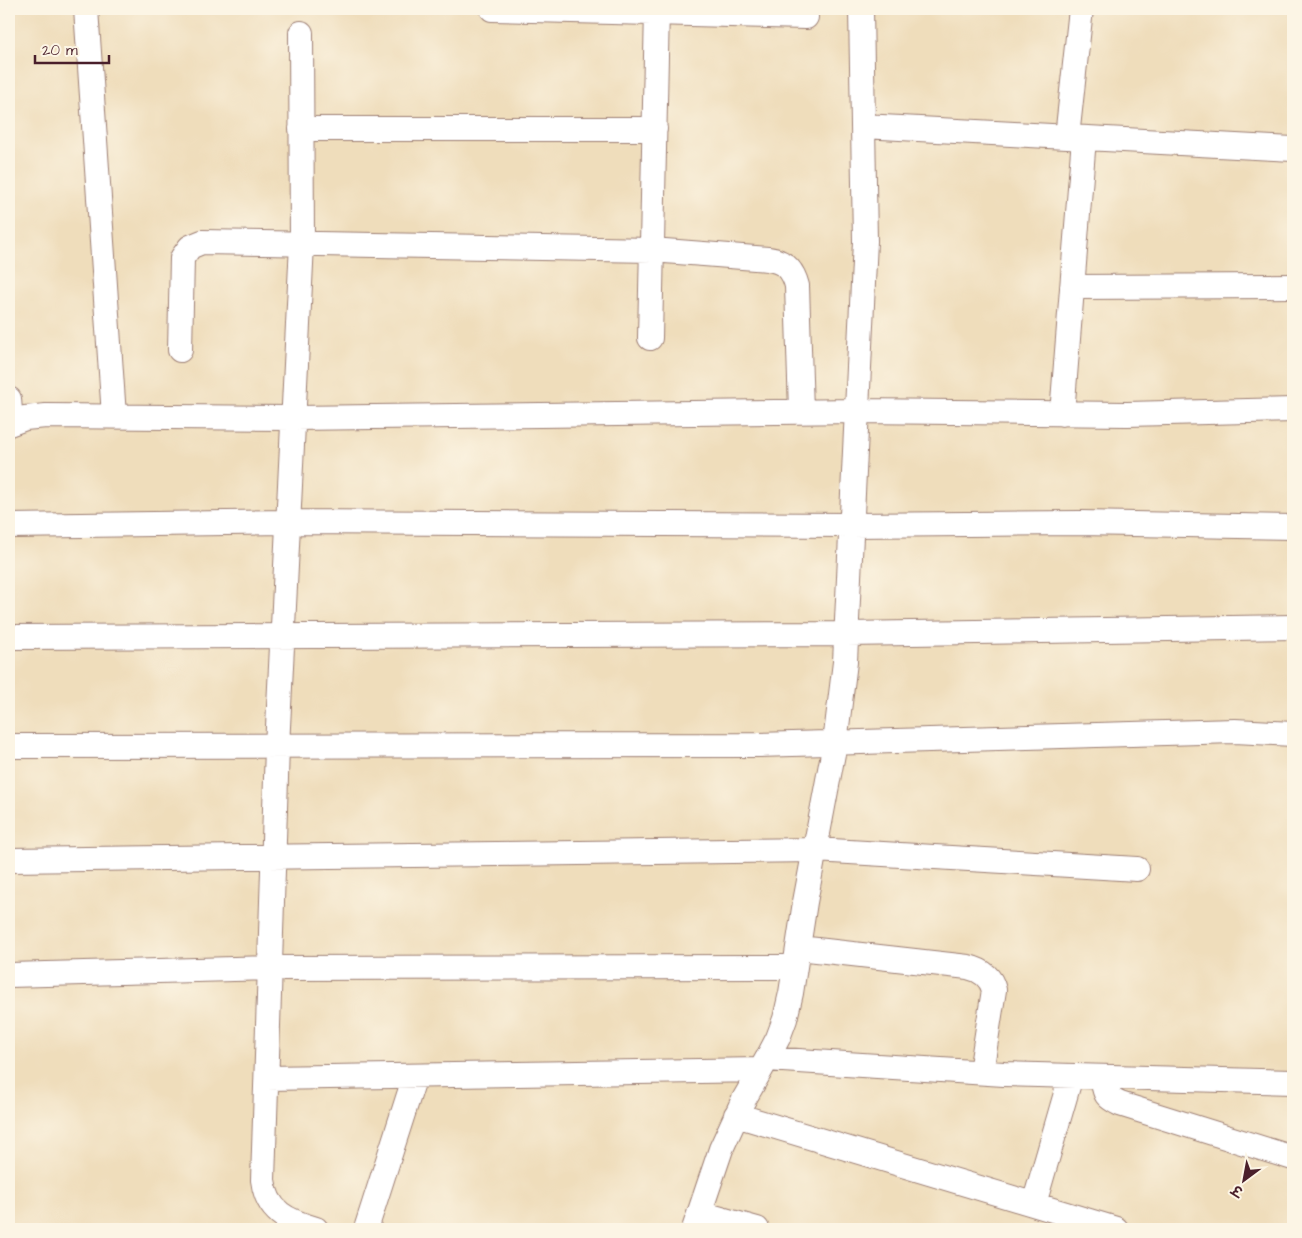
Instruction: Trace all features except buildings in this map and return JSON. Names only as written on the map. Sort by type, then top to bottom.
[{"type":"street","points":[[86,9],[114,416]]},
{"type":"street","points":[[492,9],[657,11],[806,17]]},
{"type":"street","points":[[757,1229],[697,1221],[721,1149],[736,1115],[778,1038],[785,1019],[792,993],[805,902],[835,743],[845,662],[866,241],[861,9]]},
{"type":"street","points":[[1062,414],[1072,287],[1080,9]]},
{"type":"street","points":[[650,338],[657,11]]},
{"type":"street","points":[[300,33],[302,244],[277,747],[264,1180],[265,1193],[269,1203],[293,1221],[310,1228]]},
{"type":"street","points":[[863,126],[1293,149]]},
{"type":"street","points":[[302,129],[655,129]]},
{"type":"street","points":[[180,350],[182,258],[190,247],[202,242],[652,250],[768,258],[784,263],[790,270],[797,286],[801,412]]},
{"type":"street","points":[[1072,287],[1293,286]]},
{"type":"street","points":[[9,399],[10,423],[25,418],[46,416],[294,418],[858,411],[1137,414],[1293,410]]},
{"type":"street","points":[[9,526],[289,522],[852,525],[1081,524],[1293,527]]},
{"type":"street","points":[[9,637],[846,634],[1293,627]]},
{"type":"street","points":[[9,746],[758,745],[1235,731],[1293,734]]},
{"type":"street","points":[[9,860],[274,855],[815,850],[1137,869]]},
{"type":"street","points":[[9,974],[797,958],[968,967],[983,974],[992,982],[994,990],[982,1072]]},
{"type":"street","points":[[267,1078],[415,1076],[764,1064],[1071,1076],[1293,1082]]},
{"type":"street","points":[[366,1229],[415,1076]]},
{"type":"street","points":[[1034,1204],[1071,1076]]},
{"type":"street","points":[[1102,1077],[1104,1093],[1108,1098],[1120,1104],[1293,1158]]},
{"type":"street","points":[[736,1115],[1116,1229]]}]
